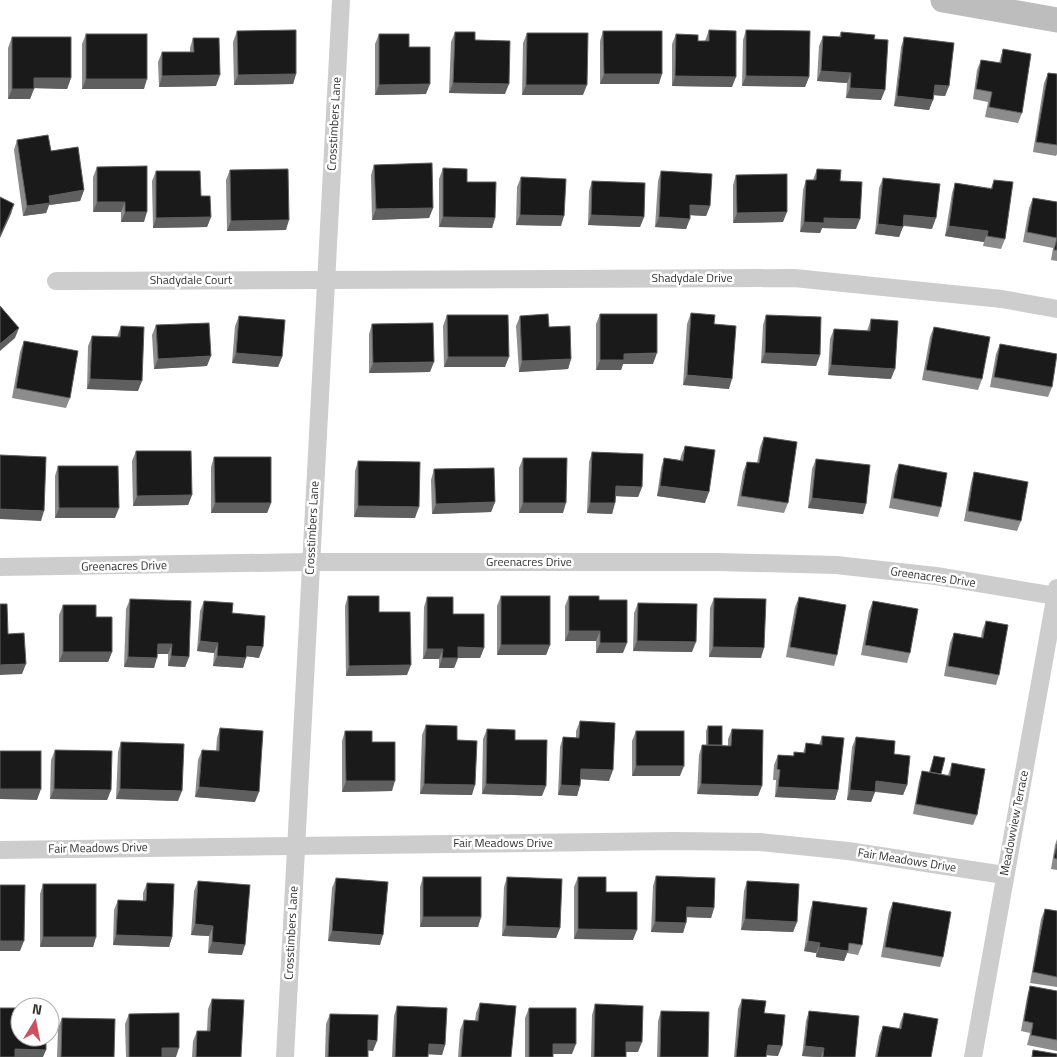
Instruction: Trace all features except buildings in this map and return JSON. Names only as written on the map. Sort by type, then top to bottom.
[{"type":"main road","points":[[944,0],[1057,20]]},
{"type":"street","name":"Crosstimbers Lane","points":[[285,1057],[341,0]]},
{"type":"street","name":"Shadydale Drive","points":[[325,280],[794,278],[1002,299],[1057,310]]},
{"type":"street","name":"Shadydale Court","points":[[56,281],[325,280]]},
{"type":"street","name":"Greenacres Drive","points":[[0,567],[310,562],[718,562],[836,565],[1056,592]]},
{"type":"street","name":"Meadowview Terrace","points":[[972,1057],[1056,592]]},
{"type":"street","name":"Fair Meadows Drive","points":[[0,850],[674,841],[760,842],[848,851],[1004,875]]}]
